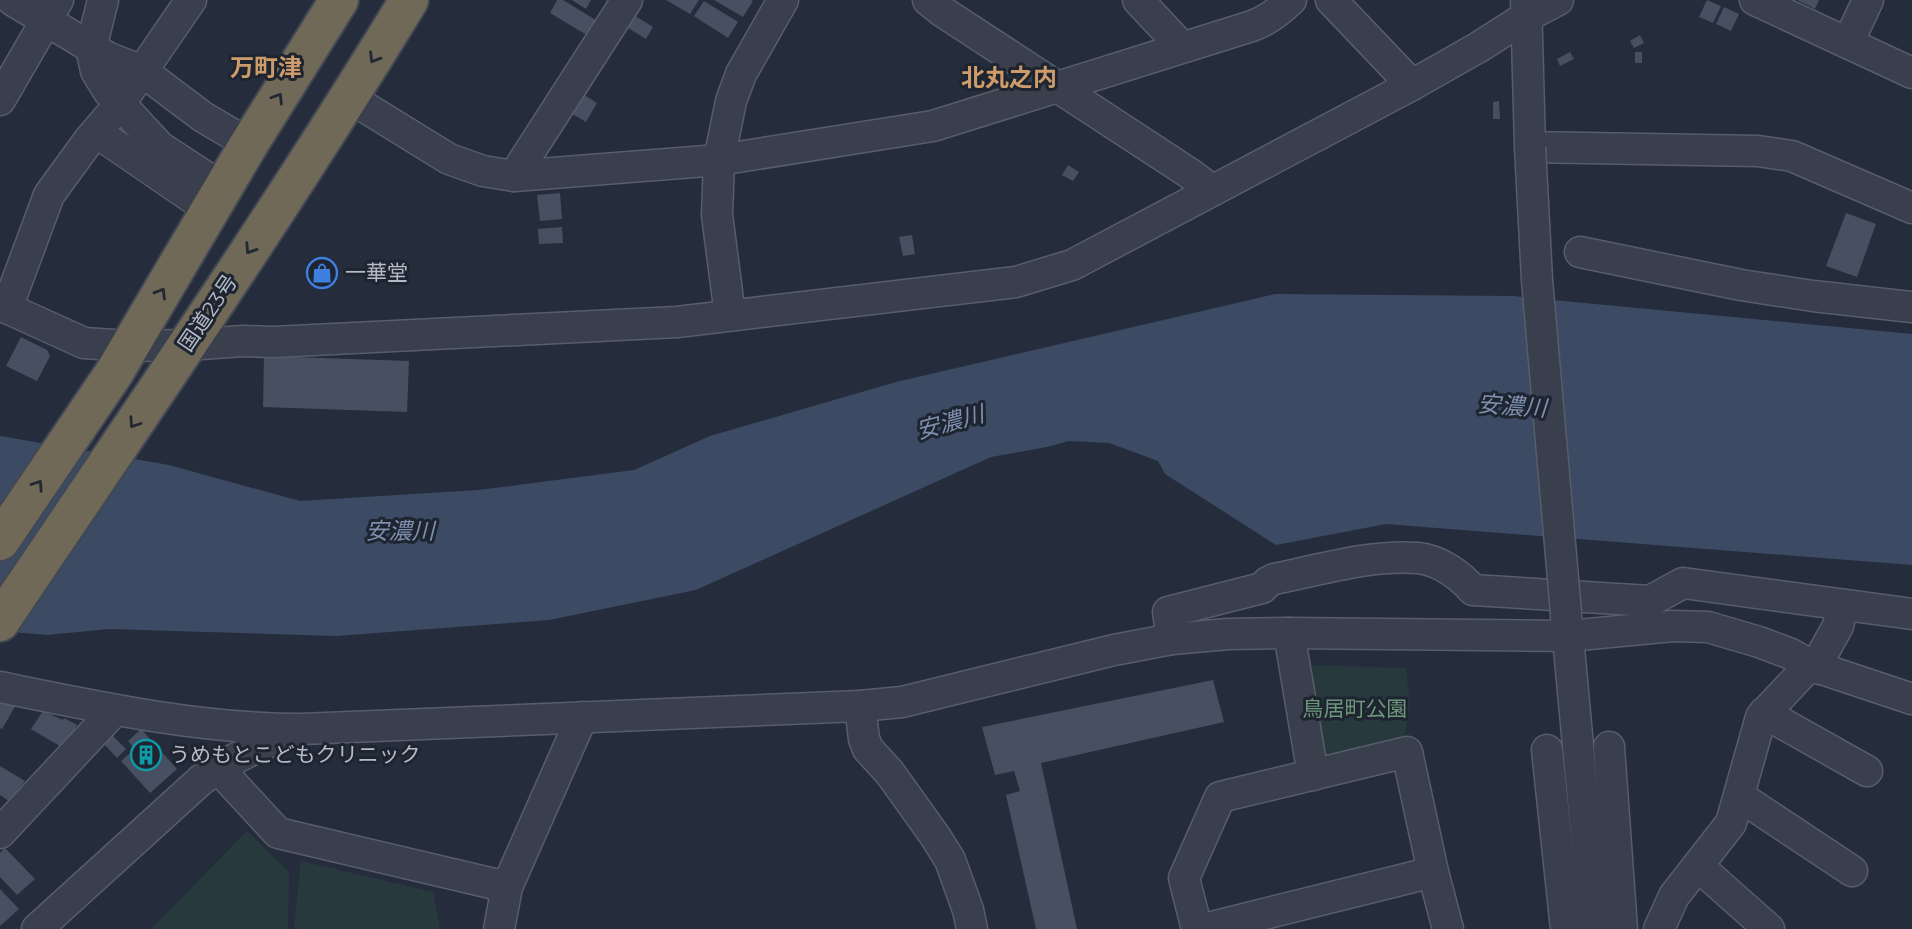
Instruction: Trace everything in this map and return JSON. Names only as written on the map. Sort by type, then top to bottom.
[{"type":"highway","points":[[0,541],[122,359],[249,144],[339,0]]},
{"type":"highway","name":"国道23号","points":[[0,622],[180,356],[350,97],[409,0]]},
{"type":"street","points":[[12,0],[52,10],[91,48],[142,71],[203,117],[249,144]]},
{"type":"street","points":[[103,0],[91,48],[96,71],[119,105],[217,199]]},
{"type":"street","points":[[191,0],[119,105],[49,195],[3,306],[122,359],[180,356],[243,341],[273,342],[677,322],[1016,282],[1072,265],[1412,85],[1479,47],[1526,9],[1558,0]]},
{"type":"street","points":[[514,176],[627,0]]},
{"type":"street","points":[[730,315],[717,215],[719,160],[731,101],[741,74],[783,0]]},
{"type":"street","points":[[928,0],[1212,190]]},
{"type":"street","points":[[1138,0],[1182,47]]},
{"type":"street","points":[[350,97],[449,159],[483,171],[514,176],[719,160],[933,126],[1265,22],[1291,0]]},
{"type":"street","points":[[1331,0],[1412,85]]},
{"type":"street","points":[[1755,0],[1912,73]]},
{"type":"street","points":[[1848,43],[1868,0]]},
{"type":"street","points":[[1526,9],[1537,280],[1595,929]]},
{"type":"street","points":[[0,100],[52,10]]},
{"type":"street","points":[[96,132],[217,199]]},
{"type":"street","points":[[1530,147],[1758,151],[1791,156],[1912,208]]},
{"type":"street","points":[[1580,252],[1741,285],[1912,307]]},
{"type":"street","points":[[1172,639],[1168,612],[1262,588],[1274,579],[1378,558],[1420,558],[1439,564],[1465,580],[1473,590],[1650,601],[1683,583],[1912,614]]},
{"type":"street","points":[[1659,929],[1674,896],[1731,823],[1760,717],[1815,667],[1838,626],[1843,605]]},
{"type":"street","points":[[0,687],[115,710],[267,729],[301,729],[860,706],[902,702],[1114,650],[1172,639],[1228,634],[1567,625],[1709,627],[1780,650],[1815,667],[1912,699]]},
{"type":"street","points":[[1289,633],[1312,775]]},
{"type":"street","points":[[860,706],[864,739],[868,749],[890,773],[950,860],[972,929]]},
{"type":"street","points":[[0,833],[115,710]]},
{"type":"street","points":[[1764,713],[1867,771]]},
{"type":"street","points":[[499,929],[507,887],[582,717]]},
{"type":"street","points":[[37,929],[187,792],[218,768],[265,743],[301,729]]},
{"type":"street","points":[[1609,747],[1622,929]]},
{"type":"street","points":[[1547,750],[1566,929]]},
{"type":"street","points":[[1197,929],[1184,878],[1220,797],[1407,752],[1448,929]]},
{"type":"street","points":[[218,768],[278,834],[507,887]]},
{"type":"street","points":[[1739,796],[1852,871]]},
{"type":"street","points":[[1698,866],[1769,929]]},
{"type":"street","points":[[1204,929],[1433,872]]},
{"type":"green space","name":"鳥居町公園","points":[[1305,665],[1406,668],[1410,706],[1404,740],[1333,759],[1319,751]]},
{"type":"green space","points":[[247,831],[289,872],[288,929],[151,929]]},
{"type":"green space","points":[[301,861],[433,892],[440,929],[294,929]]},
{"type":"water","name":"安濃川","points":[[1275,294],[1512,296],[1912,334],[1912,565],[1386,524],[1276,545],[1165,474],[1158,461],[1109,443],[1069,441],[991,457],[696,590],[549,620],[336,636],[109,629],[47,635],[0,631],[0,436],[169,465],[300,501],[478,490],[634,470],[710,436],[896,382]]},
{"type":"building","points":[[557,0],[563,0],[599,22],[590,37],[550,13]]},
{"type":"building","points":[[572,0],[591,0],[586,9]]},
{"type":"building","points":[[666,0],[699,0],[690,14]]},
{"type":"building","points":[[714,0],[751,0],[753,1],[743,17]]},
{"type":"building","points":[[1707,0],[1721,6],[1713,23],[1699,17]]},
{"type":"building","points":[[1797,0],[1819,0],[1815,9]]},
{"type":"building","points":[[704,1],[738,22],[728,38],[694,16]]},
{"type":"building","points":[[1724,7],[1739,14],[1731,31],[1716,24]]},
{"type":"building","points":[[632,14],[653,27],[646,39],[625,26]]},
{"type":"building","points":[[1640,35],[1644,43],[1634,48],[1630,41]]},
{"type":"building","points":[[1570,52],[1574,59],[1560,66],[1557,59]]},
{"type":"building","points":[[1635,52],[1642,52],[1642,63],[1635,63]]},
{"type":"building","points":[[581,93],[597,103],[586,122],[569,112]]},
{"type":"building","points":[[1499,101],[1500,119],[1493,119],[1493,102]]},
{"type":"building","points":[[1068,165],[1079,172],[1073,181],[1062,175]]},
{"type":"building","points":[[560,193],[562,219],[540,221],[537,195]]},
{"type":"building","points":[[1846,213],[1876,224],[1857,277],[1826,266]]},
{"type":"building","points":[[562,227],[563,243],[539,244],[538,229]]},
{"type":"building","points":[[912,235],[915,254],[903,256],[899,237]]},
{"type":"building","points":[[21,337],[47,350],[50,356],[37,381],[6,366]]},
{"type":"building","points":[[264,356],[409,361],[407,412],[263,407]]},
{"type":"building","points":[[1213,680],[1224,722],[1041,763],[1077,929],[1036,929],[1006,795],[1020,791],[1014,771],[995,775],[982,727]]},
{"type":"building","points":[[0,701],[16,705],[2,729],[0,728]]},
{"type":"building","points":[[43,711],[77,725],[63,748],[31,729]]},
{"type":"building","name":"うめもとこどもクリニック","points":[[141,729],[177,769],[150,793],[121,761],[135,749],[128,741]]},
{"type":"building","points":[[112,735],[126,749],[117,758],[103,743]]},
{"type":"building","points":[[0,766],[25,781],[9,801],[0,795]]},
{"type":"building","points":[[5,848],[35,879],[17,895],[0,877],[0,853]]},
{"type":"building","points":[[0,889],[19,909],[0,926]]},
{"type":"place","name":"一華堂","points":[[322,273]]},
{"type":"place","name":"うめもとこどもクリニック","points":[[146,755]]},
{"type":"district","name":"万町津","points":[[266,68]]},
{"type":"district","name":"北丸之内","points":[[1009,78]]}]
